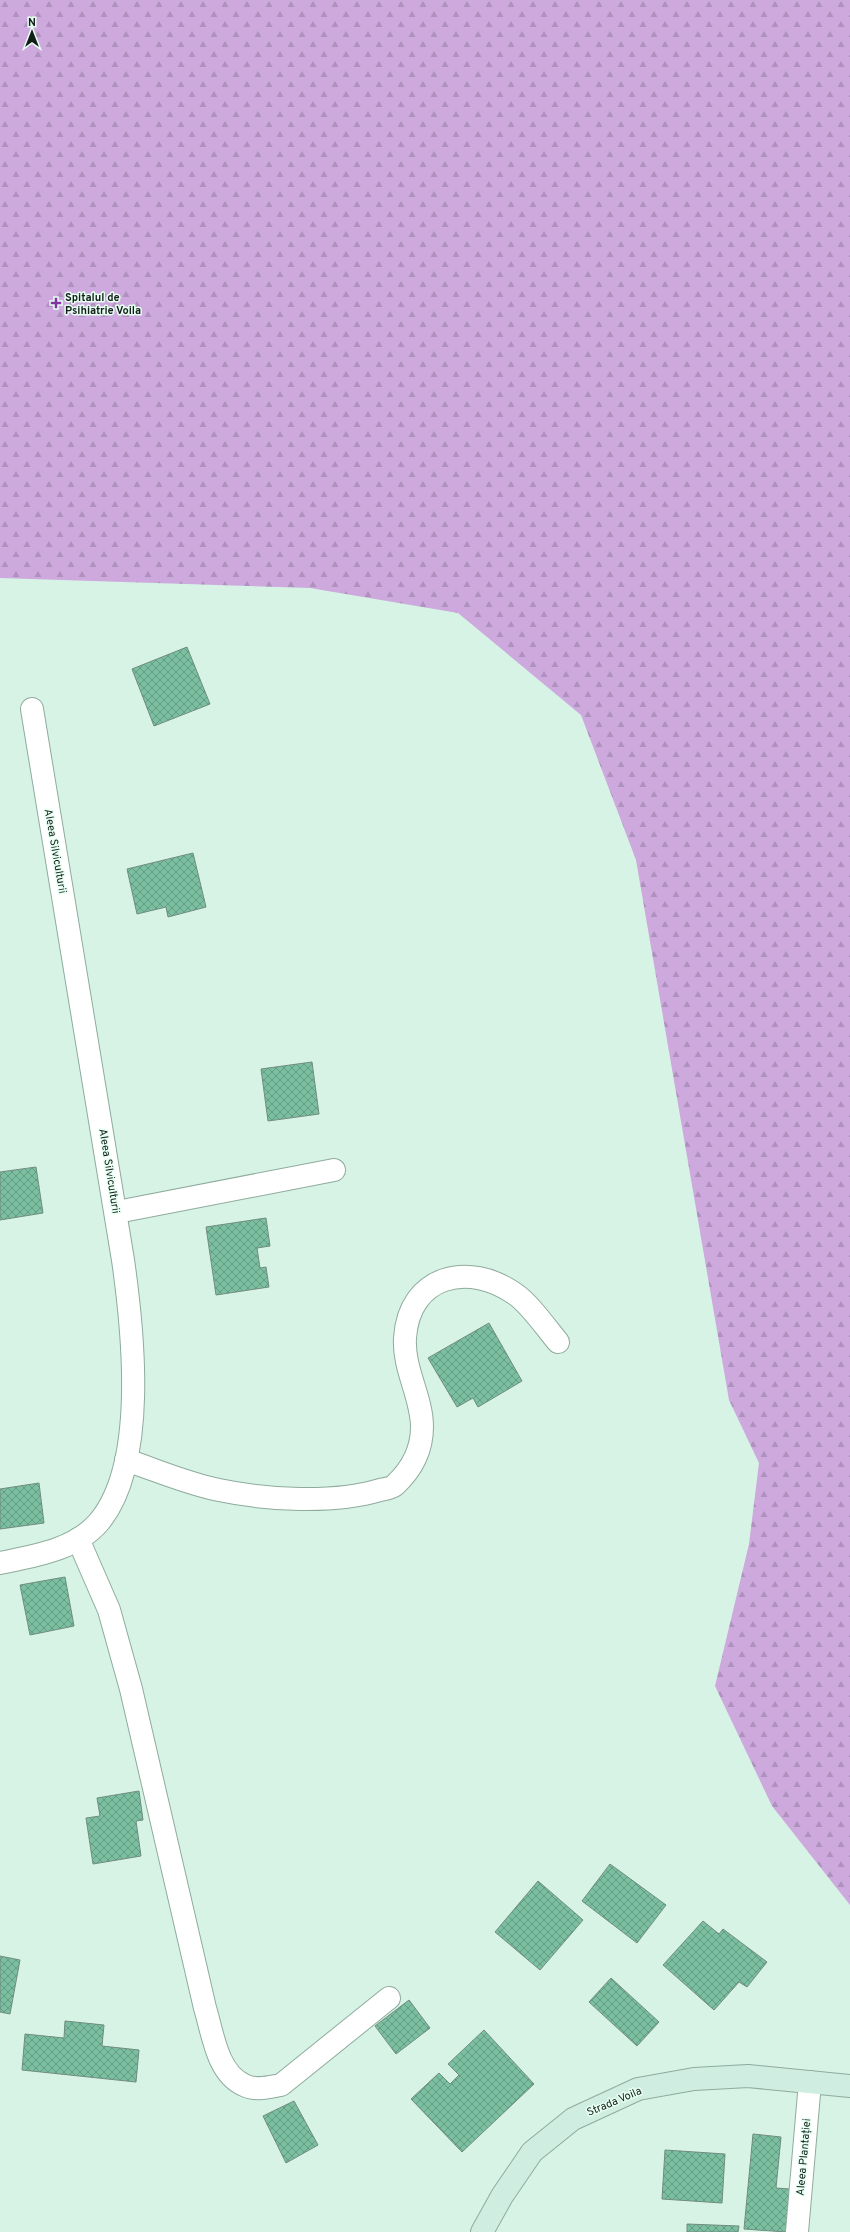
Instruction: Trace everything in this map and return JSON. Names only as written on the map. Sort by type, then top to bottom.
[{"type":"main road","name":"Strada Voila","points":[[482,2232],[502,2196],[532,2152],[573,2119],[638,2089],[694,2079],[748,2076],[850,2086]]},
{"type":"street","name":"Aleea Silviculturii","points":[[0,1563],[40,1555],[78,1539],[98,1522],[115,1494],[126,1460],[132,1418],[133,1366],[130,1308],[117,1212],[32,709]]},
{"type":"street","points":[[117,1212],[334,1170]]},
{"type":"street","points":[[126,1460],[218,1490],[284,1498],[358,1497],[394,1486],[415,1461],[422,1428],[416,1394],[407,1361],[405,1338],[411,1312],[425,1290],[446,1277],[463,1276],[490,1281],[516,1294],[558,1342]]},
{"type":"street","points":[[78,1539],[109,1610],[131,1689],[206,2008],[220,2058],[229,2073],[245,2086],[263,2088],[281,2085],[390,1998]]},
{"type":"street","name":"Aleea Plantației","points":[[797,2232],[810,2082]]},
{"type":"green space","points":[[0,0],[850,0],[850,1905],[772,1806],[715,1686],[749,1544],[759,1463],[729,1400],[636,860],[581,715],[458,613],[310,588],[0,578]]},
{"type":"building","points":[[187,647],[210,704],[154,726],[132,669]]},
{"type":"building","points":[[193,853],[206,907],[168,917],[166,907],[137,914],[127,869]]},
{"type":"building","points":[[312,1062],[319,1114],[268,1121],[261,1069]]},
{"type":"building","points":[[36,1167],[43,1213],[0,1220],[0,1172]]},
{"type":"building","points":[[266,1218],[270,1246],[257,1248],[260,1268],[266,1267],[269,1287],[216,1295],[206,1227]]},
{"type":"building","points":[[489,1323],[522,1381],[478,1407],[473,1398],[457,1407],[428,1358]]},
{"type":"building","points":[[39,1483],[44,1523],[0,1529],[0,1489]]},
{"type":"building","points":[[65,1577],[74,1626],[30,1635],[20,1585]]},
{"type":"building","points":[[139,1791],[143,1820],[136,1821],[141,1856],[93,1864],[86,1818],[100,1816],[97,1798]]},
{"type":"building","points":[[610,1864],[666,1905],[637,1943],[582,1901]]},
{"type":"building","points":[[538,1881],[583,1920],[540,1970],[495,1932]]},
{"type":"building","points":[[703,1921],[719,1934],[723,1929],[767,1962],[747,1987],[739,1982],[714,2010],[663,1965]]},
{"type":"building","points":[[0,1956],[20,1960],[10,2014],[0,2012]]},
{"type":"building","points":[[611,1978],[659,2022],[637,2046],[589,2002]]},
{"type":"building","points":[[409,2000],[430,2028],[396,2054],[375,2026]]},
{"type":"building","points":[[65,2021],[104,2025],[102,2046],[139,2050],[136,2082],[22,2070],[25,2034],[64,2038]]},
{"type":"building","points":[[484,2030],[534,2084],[462,2152],[411,2099],[439,2073],[450,2084],[459,2075],[448,2064]]},
{"type":"building","points":[[294,2101],[318,2145],[286,2163],[263,2116]]},
{"type":"building","points":[[753,2134],[781,2137],[776,2188],[790,2189],[786,2232],[744,2229]]},
{"type":"building","points":[[665,2150],[725,2154],[722,2203],[662,2199]]},
{"type":"building","points":[[687,2224],[739,2226],[738,2232],[687,2232]]},
{"type":"place","name":"Spitalul de Psihiatrie Voila","points":[[56,303]]}]
